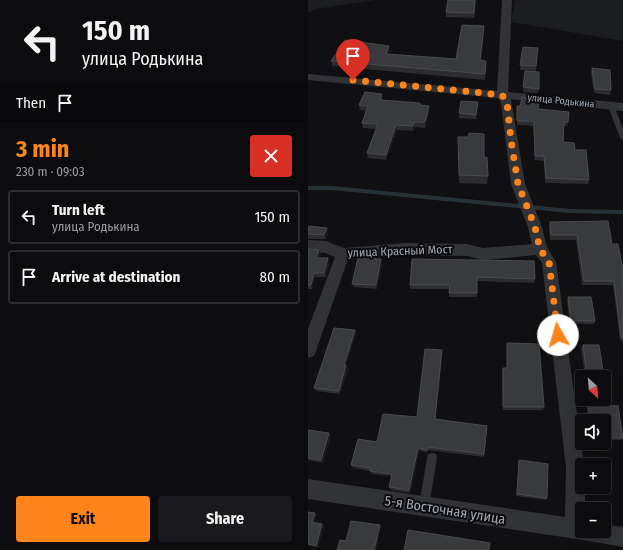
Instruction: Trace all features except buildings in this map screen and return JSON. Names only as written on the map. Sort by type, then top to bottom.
[{"type":"street","points":[[507,0],[502,95],[507,102],[518,184],[535,227],[540,249],[549,262],[578,502]]},
{"type":"street","name":"улица Родькина","points":[[308,77],[623,107]]},
{"type":"street","name":"улица Красный Мост","points":[[308,246],[326,247],[343,254],[405,249],[467,250],[483,254],[540,249]]},
{"type":"street","points":[[308,351],[343,254]]},
{"type":"street","name":"5-я Восточная улица","points":[[308,489],[575,529]]},
{"type":"street","name":"5-я Восточная улица","points":[[611,534],[623,536]]},
{"type":"lane","points":[[611,106],[623,138]]},
{"type":"lane","points":[[424,506],[432,458]]},
{"type":"shaded area","points":[[308,0],[375,0],[316,9],[308,13]]},
{"type":"shaded area","points":[[515,0],[623,0],[623,41],[511,22]]},
{"type":"waterway","points":[[308,188],[332,188],[570,211],[623,212]]},
{"type":"route","points":[[353,80],[502,95],[507,102],[518,184],[535,227],[540,249],[549,262],[558,335]]}]
